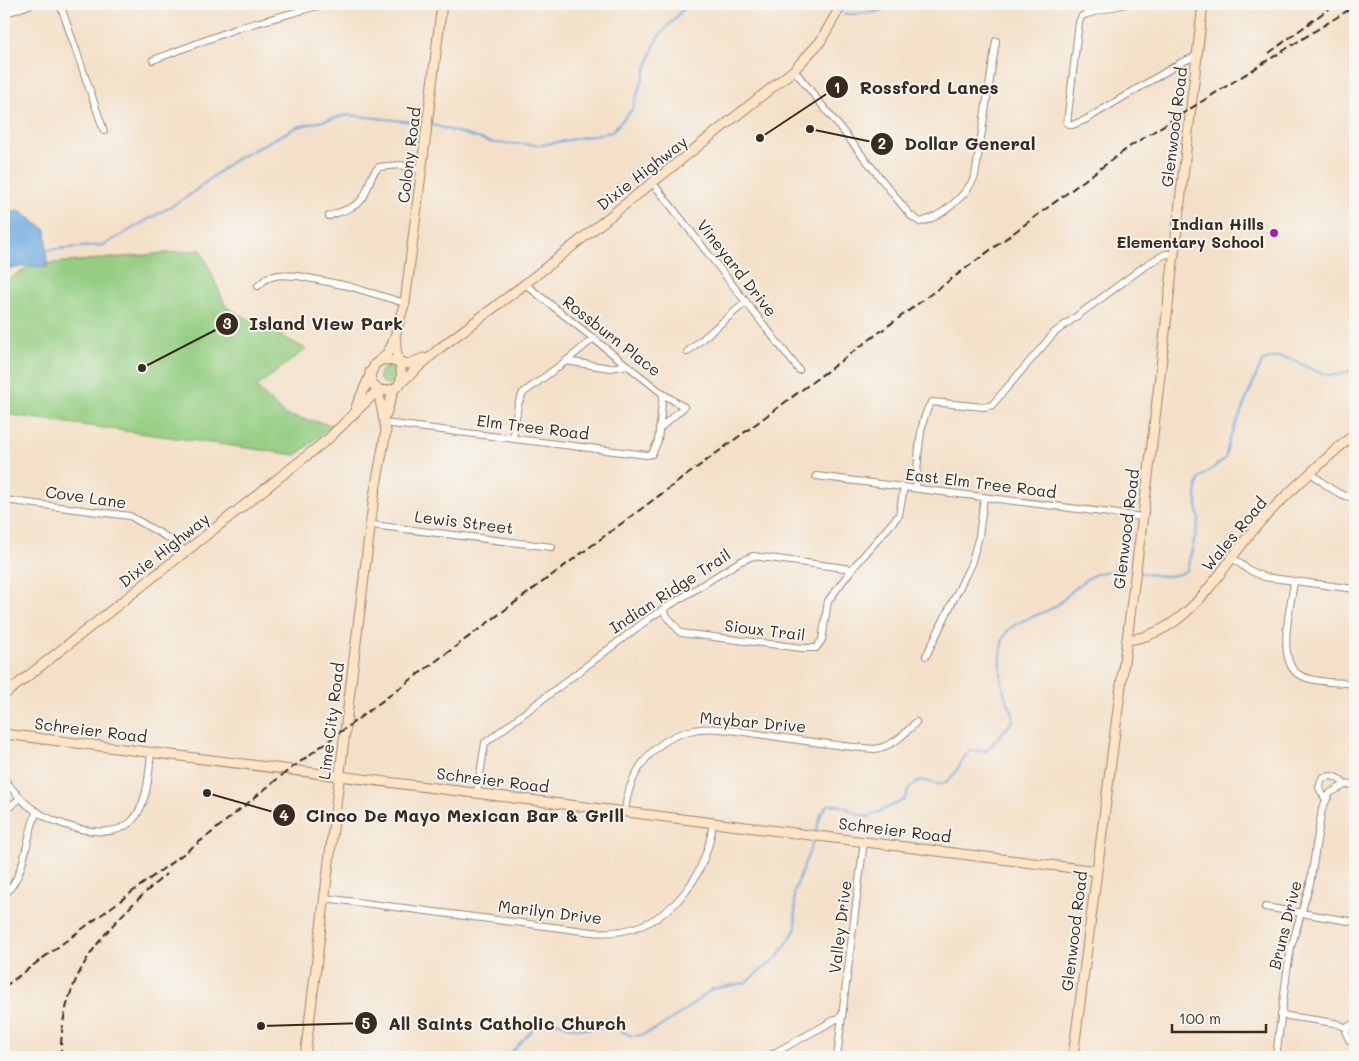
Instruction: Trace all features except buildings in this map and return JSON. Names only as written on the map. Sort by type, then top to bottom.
[{"type":"street","points":[[4,14],[32,4]]},
{"type":"street","points":[[60,4],[104,131]]},
{"type":"street","points":[[153,60],[238,28],[325,4]]},
{"type":"street","name":"Colony Road","points":[[398,364],[395,347],[401,328],[442,4]]},
{"type":"street","name":"Dixie Highway","points":[[396,387],[440,348],[525,284],[794,70],[820,42],[842,4]]},
{"type":"street","points":[[1125,4],[1087,14],[1082,16],[1079,22],[1067,123],[1072,125],[1085,120],[1182,62],[1197,56]]},
{"type":"street","name":"Glenwood Road","points":[[1073,1057],[1128,640],[1203,4]]},
{"type":"street","points":[[794,70],[910,215],[920,222],[933,217],[956,200],[966,190],[975,176],[996,41]]},
{"type":"street","points":[[329,216],[359,202],[364,196],[369,180],[379,167],[400,165],[422,170]]},
{"type":"street","name":"Vineyard Drive","points":[[653,183],[799,370]]},
{"type":"street","points":[[916,488],[923,422],[927,408],[932,402],[984,407],[992,405],[1054,333],[1153,260],[1166,254],[1174,254]]},
{"type":"street","points":[[258,286],[267,278],[279,275],[298,276],[348,286],[403,306]]},
{"type":"street","name":"Rossburn Place","points":[[525,284],[663,394],[684,407],[659,429]]},
{"type":"street","points":[[687,352],[746,302]]},
{"type":"street","name":"Colony Road","points":[[379,361],[385,356],[391,344],[403,306]]},
{"type":"street","points":[[513,438],[518,404],[523,393],[593,339]]},
{"type":"street","name":"Dixie Highway","points":[[341,427],[351,415],[364,391],[370,372],[379,361],[388,359],[398,364],[413,363],[440,348]]},
{"type":"street","points":[[566,361],[610,368],[627,365]]},
{"type":"street","points":[[370,372],[371,382],[378,390],[386,392],[396,387],[402,375],[398,364]]},
{"type":"street","name":"Lime City Road","points":[[384,418],[388,402],[396,387]]},
{"type":"street","name":"Dixie Highway","points":[[4,694],[341,427],[378,390]]},
{"type":"street","name":"Lime City Road","points":[[305,1057],[376,483],[386,431],[378,390]]},
{"type":"street","name":"Elm Tree Road","points":[[384,418],[513,438],[647,455],[652,454],[655,450],[663,394]]},
{"type":"street","points":[[361,407],[374,404],[384,418]]},
{"type":"street","name":"Wales Road","points":[[1128,640],[1163,628],[1189,611],[1263,519],[1355,432]]},
{"type":"street","points":[[1311,473],[1334,491],[1345,497],[1355,498]]},
{"type":"street","name":"East Elm Tree Road","points":[[816,476],[1142,518]]},
{"type":"street","points":[[852,569],[899,515],[904,487]]},
{"type":"street","points":[[926,656],[971,564],[979,536],[984,497]]},
{"type":"street","name":"Cove Lane","points":[[4,500],[130,516],[175,542],[185,552]]},
{"type":"street","name":"Lewis Street","points":[[372,525],[552,547]]},
{"type":"street","name":"Indian Ridge Trail","points":[[477,793],[485,743],[662,610],[739,562],[753,556],[852,569]]},
{"type":"street","points":[[1231,557],[1256,574],[1294,582],[1355,589]]},
{"type":"street","name":"Sioux Trail","points":[[662,610],[681,633],[802,648],[816,648],[822,640],[828,601],[852,569]]},
{"type":"street","points":[[1294,582],[1286,641],[1286,656],[1290,665],[1302,676],[1355,684]]},
{"type":"street","name":"Maybar Drive","points":[[626,812],[629,788],[642,763],[669,741],[690,730],[728,730],[875,749],[885,748],[901,738],[916,722]]},
{"type":"street","name":"Schreier Road","points":[[4,734],[1097,871]]},
{"type":"street","points":[[4,779],[20,798],[37,812],[94,832],[108,832],[127,825],[134,819],[141,806],[151,752]]},
{"type":"street","name":"Bruns Drive","points":[[1276,1057],[1291,947],[1314,865],[1320,818],[1326,800],[1319,788],[1322,778],[1330,775],[1335,776],[1346,785],[1355,784]]},
{"type":"street","points":[[1326,800],[1334,790],[1346,785]]},
{"type":"street","points":[[4,812],[20,798]]},
{"type":"street","points":[[4,895],[12,885],[22,863],[37,812]]},
{"type":"street","name":"Marilyn Drive","points":[[324,898],[592,932],[620,933],[650,921],[684,894],[702,866],[713,823]]},
{"type":"street","name":"Valley Drive","points":[[838,1057],[864,841]]},
{"type":"street","points":[[1264,907],[1355,922]]},
{"type":"street","points":[[1281,1015],[1335,1023],[1347,1028],[1355,1024]]},
{"type":"street","points":[[767,1057],[842,1016]]},
{"type":"street","points":[[1347,1028],[1346,1036],[1355,1042]]},
{"type":"green space","points":[[201,250],[226,307],[306,349],[256,387],[285,415],[332,425],[297,455],[4,414],[4,282],[32,265]]},
{"type":"green space","points":[[387,368],[393,370],[395,376],[393,382],[387,384],[381,382],[379,376],[381,370]]},
{"type":"water","points":[[4,209],[21,212],[46,230],[47,268],[30,266],[4,269]]},
{"type":"waterway","points":[[433,125],[494,143],[542,145],[611,132],[632,110],[657,38],[688,4]]},
{"type":"waterway","points":[[820,4],[834,9]]},
{"type":"waterway","points":[[844,14],[872,12],[898,4]]},
{"type":"waterway","points":[[46,250],[104,245],[187,197],[234,160],[297,127],[348,115],[422,123]]},
{"type":"waterway","points":[[1138,572],[1170,576],[1187,570],[1199,520],[1196,496],[1198,482],[1201,477],[1225,459],[1229,440],[1262,362],[1274,358],[1286,358],[1317,372],[1329,375],[1341,374],[1355,368]]},
{"type":"waterway","points":[[816,832],[821,814],[828,805],[839,805],[868,817],[904,800],[909,789],[920,780],[940,784],[950,779],[970,751],[986,751],[1013,721],[1012,710],[1006,699],[1002,684],[1001,656],[1005,635],[1017,624],[1057,605],[1080,584],[1096,574],[1115,570],[1134,571]]},
{"type":"waterway","points":[[507,1057],[534,1028],[545,1021],[551,1020],[574,1028],[586,1029],[610,1026],[632,1036],[642,1035],[658,1028],[684,1011],[712,989],[745,983],[778,957],[796,929],[794,892],[814,839]]},
{"type":"waterway","points":[[329,1057],[336,1055],[348,1057]]},
{"type":"railway","points":[[1269,53],[1335,4]]},
{"type":"railway","points":[[4,987],[210,834],[281,776],[1132,145],[1355,6]]},
{"type":"railway","points":[[61,1057],[63,1027],[68,1000],[78,976],[91,953],[124,913],[166,874]]},
{"type":"place","name":"Dollar General","points":[[810,129]]},
{"type":"place","name":"Rossford Lanes","points":[[760,138]]},
{"type":"place","name":"Indian Hills Elementary School","points":[[1274,233]]},
{"type":"place","name":"Island View Park","points":[[142,368]]},
{"type":"place","name":"Cinco De Mayo Mexican Bar & Grill","points":[[207,793]]},
{"type":"place","name":"All Saints Catholic Church","points":[[261,1026]]}]
